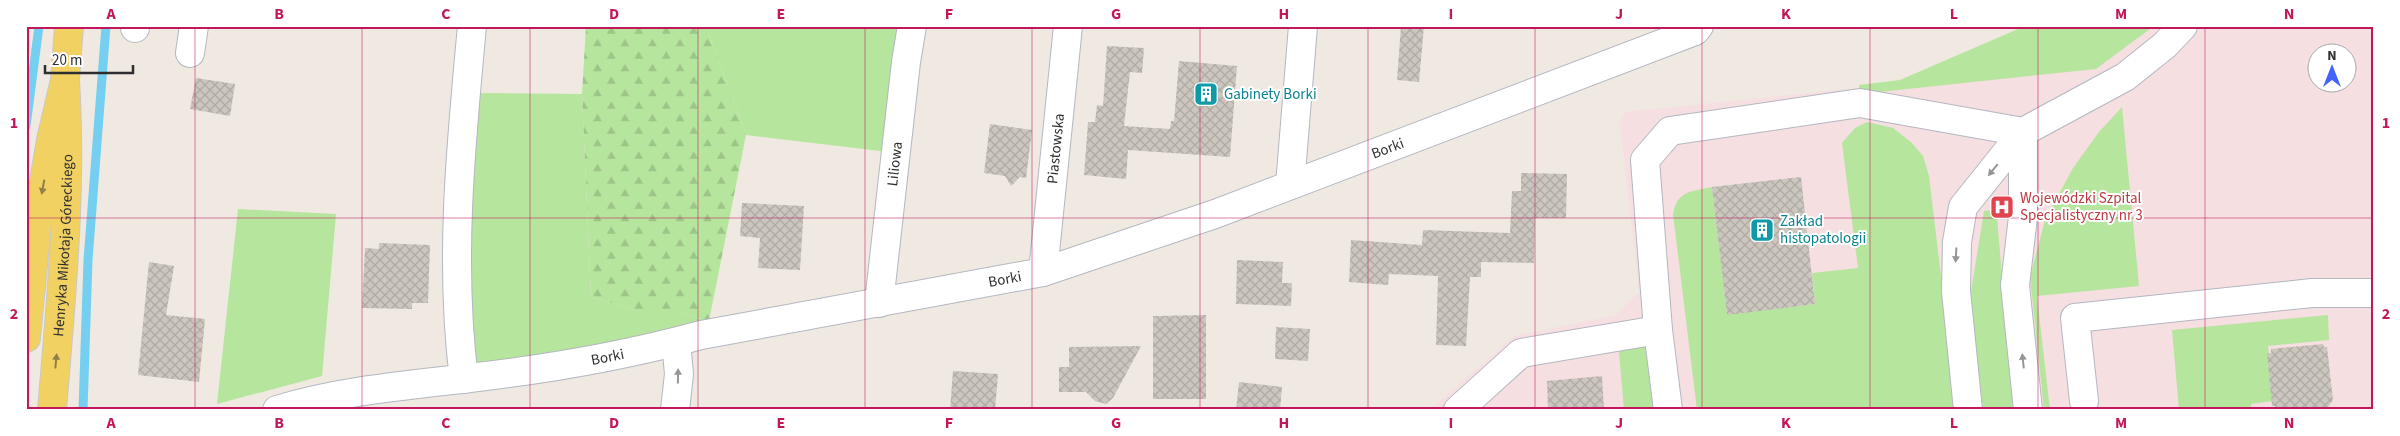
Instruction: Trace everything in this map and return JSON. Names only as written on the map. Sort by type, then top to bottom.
[{"type":"main road","name":"Henryka Mikołaja Góreckiego","points":[[26,338],[39,208],[51,140],[65,80],[70,26]]},
{"type":"main road","name":"Henryka Mikołaja Góreckiego","points":[[52,410],[66,243],[68,141],[65,80]]},
{"type":"street","points":[[190,53],[194,26]]},
{"type":"street","points":[[464,379],[458,329],[457,261],[472,26]]},
{"type":"street","name":"Liliowa","points":[[879,303],[906,62],[912,26]]},
{"type":"street","name":"Piastowska","points":[[1043,272],[1068,26]]},
{"type":"street","points":[[1290,185],[1303,26]]},
{"type":"street","name":"Borki","points":[[276,410],[318,405],[464,379],[561,366],[702,335],[1043,272],[1216,214],[1696,31],[1699,26]]},
{"type":"street","points":[[1968,410],[1956,290],[1957,242],[1963,207],[2023,132],[2125,77],[2165,45],[2183,26]]},
{"type":"street","points":[[1668,410],[1658,330],[1645,160],[1670,131],[1860,103],[2023,132]]},
{"type":"street","points":[[2023,132],[2023,217],[2015,285],[2028,410]]},
{"type":"street","points":[[2084,401],[2075,318],[2312,294],[2374,293]]},
{"type":"street","points":[[1458,410],[1521,353],[1658,330]]},
{"type":"street","points":[[675,410],[679,374],[676,342]]},
{"type":"shaded area","name":"Wojewódzki Szpital Specjalistyczny nr 3","points":[[2025,26],[2374,26],[2374,410],[1426,410],[1433,407],[1515,336],[1616,315],[1639,292],[1620,123],[1625,112],[1859,88],[1859,85],[1900,80]]},
{"type":"green space","points":[[586,26],[706,26],[746,135],[709,321],[675,311],[638,311],[591,297],[582,94]]},
{"type":"green space","points":[[706,26],[905,26],[889,152],[746,135]]},
{"type":"green space","points":[[2025,26],[2154,26],[2096,69],[1860,94],[1859,85],[1900,80]]},
{"type":"green space","points":[[478,93],[582,94],[591,297],[638,311],[675,311],[709,321],[566,353],[471,367],[466,269]]},
{"type":"green space","points":[[2122,107],[2139,286],[2037,296],[2050,410],[2044,410],[2030,277],[2045,220],[2073,168],[2099,132]]},
{"type":"green space","points":[[1867,122],[1893,128],[1911,142],[1923,156],[1929,176],[1957,410],[1697,410],[1673,214],[1678,200],[1691,191],[1712,187],[1727,314],[1815,304],[1812,273],[1858,268],[1842,143],[1855,128]]},
{"type":"green space","points":[[238,209],[336,214],[322,376],[217,404]]},
{"type":"green space","points":[[1993,210],[1997,216],[2013,410],[1983,410],[1970,298],[1984,211]]},
{"type":"green space","points":[[2328,315],[2329,340],[2268,346],[2273,401],[2251,404],[2251,410],[2179,410],[2172,330]]},
{"type":"green space","points":[[1645,342],[1665,410],[1624,410],[1619,352],[1626,345]]},
{"type":"building","points":[[1401,26],[1424,26],[1419,82],[1397,80]]},
{"type":"building","points":[[1107,46],[1144,48],[1142,73],[1130,72],[1124,126],[1170,129],[1171,121],[1174,121],[1179,61],[1237,66],[1230,157],[1128,150],[1126,179],[1084,175],[1088,122],[1095,122],[1097,105],[1103,106]]},
{"type":"building","points":[[196,78],[235,84],[230,116],[190,109]]},
{"type":"building","points":[[990,124],[1032,130],[1026,178],[1020,177],[1011,186],[1005,176],[984,173]]},
{"type":"building","points":[[1521,173],[1567,174],[1566,218],[1535,218],[1534,263],[1481,262],[1481,277],[1470,277],[1466,346],[1436,345],[1438,276],[1389,274],[1388,285],[1349,282],[1351,240],[1422,245],[1423,230],[1510,233],[1512,191],[1521,191]]},
{"type":"building","name":"Zakład histopatologii","points":[[1801,177],[1815,304],[1727,315],[1712,187]]},
{"type":"building","points":[[742,203],[804,206],[800,270],[758,268],[760,238],[740,236]]},
{"type":"building","points":[[379,243],[430,245],[428,303],[412,303],[412,309],[362,308],[365,248],[379,249]]},
{"type":"building","points":[[1237,260],[1283,262],[1282,283],[1292,283],[1291,306],[1236,304]]},
{"type":"building","points":[[149,262],[174,266],[166,315],[205,319],[199,382],[138,375]]},
{"type":"building","points":[[1206,315],[1206,399],[1153,399],[1153,316]]},
{"type":"building","points":[[1276,327],[1310,329],[1308,361],[1275,359]]},
{"type":"building","points":[[2323,344],[2324,347],[2327,347],[2333,400],[2326,410],[2275,410],[2275,406],[2272,406],[2267,353],[2271,353],[2271,349]]},
{"type":"building","points":[[1141,346],[1113,398],[1106,404],[1095,401],[1086,392],[1059,392],[1059,367],[1069,367],[1069,347]]},
{"type":"building","points":[[953,371],[998,374],[995,410],[950,410]]},
{"type":"building","points":[[1602,376],[1604,410],[1548,410],[1547,381]]},
{"type":"building","points":[[1239,382],[1282,387],[1280,410],[1236,410]]},
{"type":"waterway","points":[[26,126],[39,26]]},
{"type":"waterway","points":[[83,410],[88,260],[106,26]]},
{"type":"place","name":"Gabinety Borki","points":[[1206,94]]},
{"type":"place","name":"Wojewódzki Szpital Specjalistyczny nr 3","points":[[2002,207]]},
{"type":"place","name":"Zakład histopatologii","points":[[1762,230]]}]
